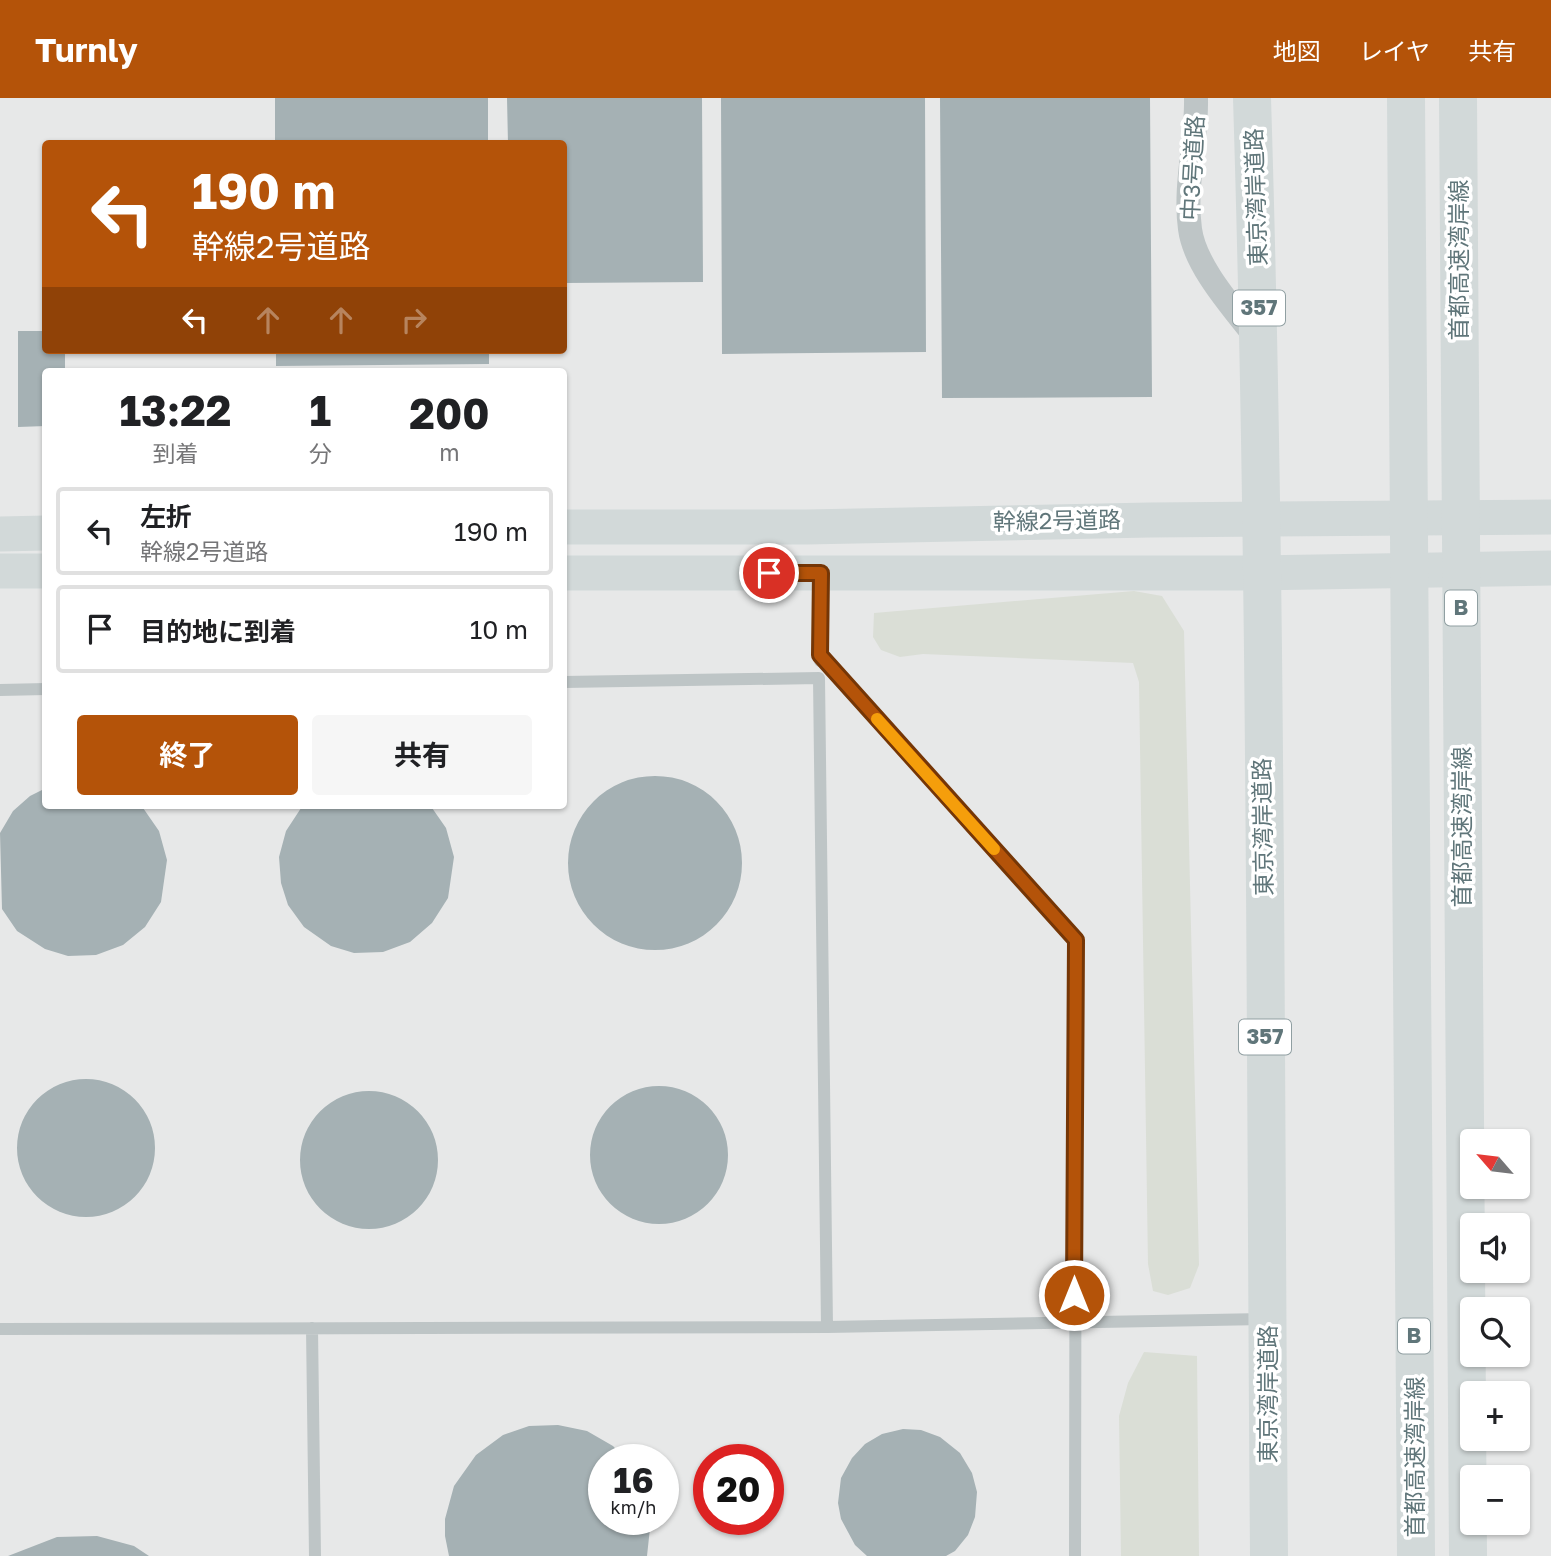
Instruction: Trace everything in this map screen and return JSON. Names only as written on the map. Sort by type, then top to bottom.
[{"type":"highway","name":"東京湾岸道路","points":[[1252,98],[1260,343],[1269,1556]]},
{"type":"highway","name":"首都高速湾岸線","points":[[1406,98],[1416,1556]]},
{"type":"highway","name":"首都高速湾岸線","points":[[1458,98],[1468,1556]]},
{"type":"street","name":"中3号道路","points":[[1196,98],[1190,172],[1190,229],[1200,260],[1260,343]]},
{"type":"street","name":"幹線2号道路","points":[[567,527],[807,527],[943,523],[1551,517]]},
{"type":"street","points":[[0,534],[42,533]]},
{"type":"street","points":[[567,573],[1262,573],[1551,568]]},
{"type":"street","points":[[0,571],[42,571]]},
{"type":"lane","points":[[821,573],[827,1327]]},
{"type":"lane","points":[[820,655],[1076,940],[1075,1556]]},
{"type":"lane","points":[[567,682],[820,678]]},
{"type":"lane","points":[[0,690],[42,690]]},
{"type":"lane","points":[[0,1329],[827,1327],[1268,1319]]},
{"type":"lane","points":[[313,1328],[315,1556]]},
{"type":"shaded area","points":[[0,98],[1551,98],[1551,1556],[0,1556]]},
{"type":"shaded area","points":[[1134,591],[1162,596],[1184,631],[1199,1265],[1190,1288],[1168,1295],[1153,1291],[1148,1264],[1139,682],[1133,663],[923,654],[900,657],[881,650],[873,637],[874,613]]},
{"type":"shaded area","points":[[1144,1352],[1197,1356],[1199,1556],[1121,1556],[1119,1416],[1128,1383]]},
{"type":"building","points":[[275,98],[488,98],[488,140],[275,140]]},
{"type":"building","points":[[507,98],[702,98],[703,282],[567,283],[567,140],[508,140]]},
{"type":"building","points":[[721,98],[925,98],[926,352],[722,354]]},
{"type":"building","points":[[940,98],[1150,98],[1152,397],[942,398]]},
{"type":"building","points":[[18,331],[42,331],[42,354],[65,354],[65,368],[42,368],[42,426],[18,427]]},
{"type":"building","points":[[276,354],[489,354],[489,364],[276,366]]},
{"type":"building","points":[[655,776],[688,783],[717,801],[735,830],[742,863],[735,896],[717,925],[688,943],[655,950],[622,943],[593,925],[575,896],[568,863],[575,830],[593,801],[622,783]]},
{"type":"building","points":[[42,790],[42,809],[144,809],[159,831],[167,860],[161,902],[145,927],[123,945],[96,955],[68,956],[45,949],[17,931],[2,909],[0,833],[13,811],[30,796]]},
{"type":"building","points":[[300,809],[433,809],[446,828],[454,857],[448,898],[432,923],[410,942],[383,952],[354,953],[331,946],[304,927],[288,905],[281,883],[279,857],[286,831]]},
{"type":"building","points":[[86,1079],[113,1084],[135,1099],[150,1121],[155,1148],[150,1175],[135,1197],[113,1212],[86,1217],[59,1212],[37,1197],[22,1175],[17,1148],[22,1121],[37,1099],[59,1084]]},
{"type":"building","points":[[659,1086],[686,1091],[708,1106],[723,1128],[728,1155],[723,1182],[708,1204],[686,1219],[659,1224],[632,1219],[610,1204],[595,1182],[590,1155],[595,1128],[610,1106],[632,1091]]},
{"type":"building","points":[[369,1091],[396,1096],[418,1111],[433,1133],[438,1160],[433,1187],[418,1209],[396,1224],[369,1229],[342,1224],[320,1209],[305,1187],[300,1160],[305,1133],[320,1111],[342,1096]]},
{"type":"building","points":[[558,1425],[587,1431],[610,1444],[588,1444],[588,1535],[649,1535],[647,1556],[449,1556],[445,1519],[454,1486],[476,1455],[503,1435],[529,1426]]},
{"type":"building","points":[[903,1429],[921,1430],[940,1437],[960,1453],[972,1473],[977,1492],[975,1517],[968,1535],[955,1551],[946,1556],[867,1556],[855,1545],[841,1519],[838,1503],[841,1478],[852,1458],[865,1444],[882,1434]]},
{"type":"building","points":[[97,1536],[134,1546],[149,1556],[8,1556],[57,1537]]},
{"type":"slow traffic","points":[[877,719],[994,849]]},
{"type":"route","points":[[769,573],[821,573],[820,655],[1076,940],[1074,1295]]}]
